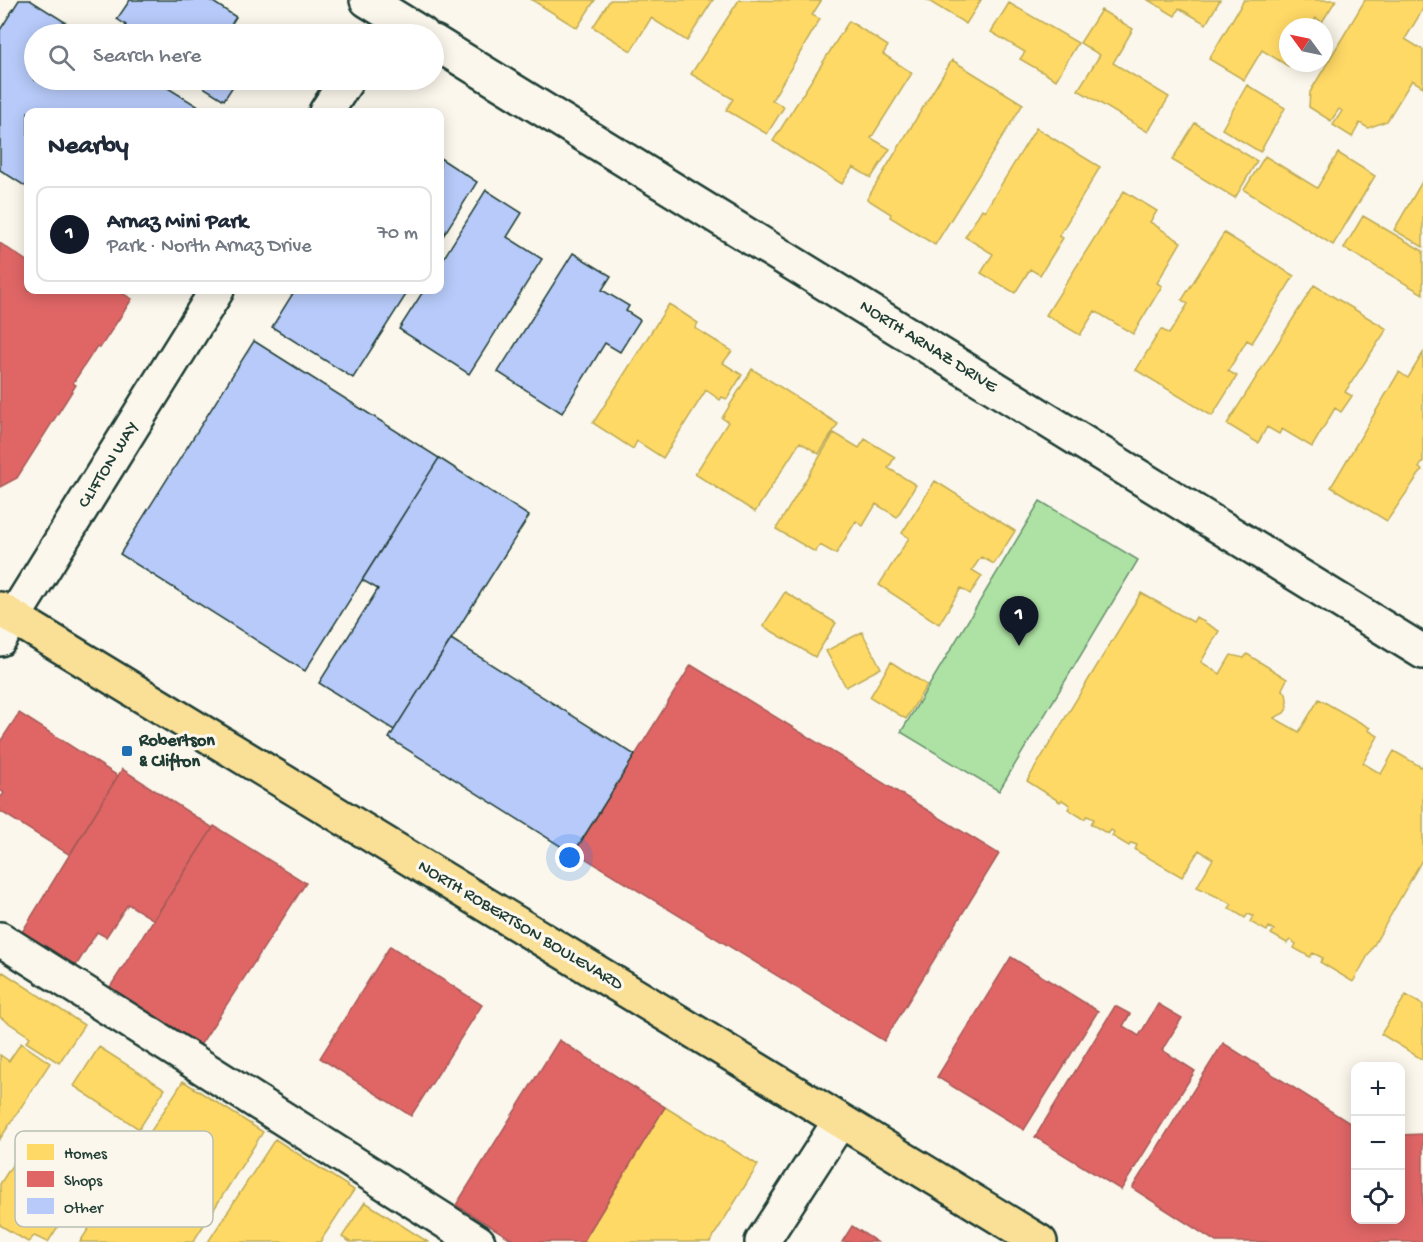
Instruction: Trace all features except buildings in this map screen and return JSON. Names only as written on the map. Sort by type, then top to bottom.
[{"type":"main road","name":"NORTH ROBERTSON BOULEVARD","points":[[5,622],[1040,1242]]},
{"type":"street","points":[[382,12],[404,24]]},
{"type":"street","name":"NORTH ARNAZ DRIVE","points":[[444,48],[1423,652]]},
{"type":"street","points":[[330,108],[341,90]]},
{"type":"street","name":"CLIFTON WAY","points":[[5,622],[214,294]]},
{"type":"street","points":[[0,939],[478,1242]]},
{"type":"street","points":[[762,1242],[840,1121]]},
{"type":"green space","points":[[1040,501],[1138,560],[999,791],[901,732]]},
{"type":"place","name":"Arnaz Mini Park","points":[[1019,646]]},
{"type":"place","name":"Robertson & Clifton","points":[[127,751]]}]
